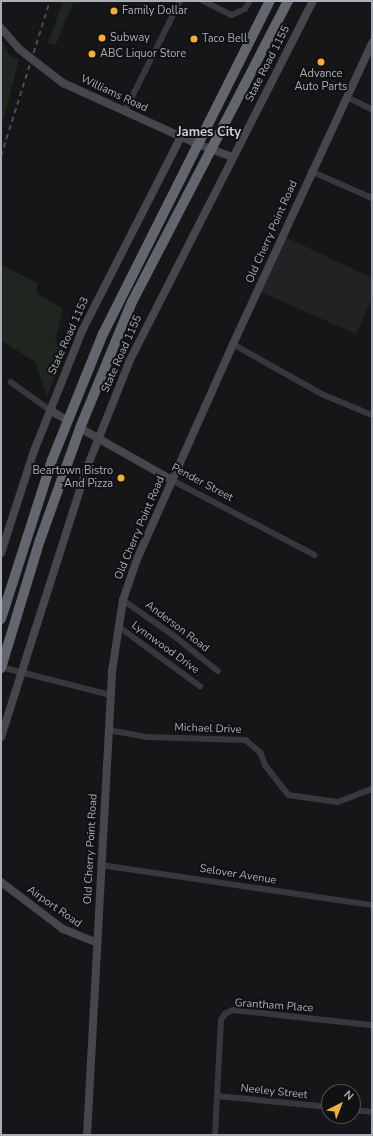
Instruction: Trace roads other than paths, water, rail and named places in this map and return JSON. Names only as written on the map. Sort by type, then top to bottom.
[{"type":"highway","points":[[1,618],[68,421],[103,334],[270,1]]},
{"type":"highway","points":[[1,668],[40,540],[80,428],[132,302],[288,1]]},
{"type":"street","points":[[125,112],[180,1]]},
{"type":"street","points":[[204,1],[232,15],[245,9],[250,1]]},
{"type":"street","name":"State Road 1155","points":[[1,737],[98,439],[149,320],[313,1]]},
{"type":"street","name":"Williams Road","points":[[1,28],[19,49],[63,83],[210,150],[232,157]]},
{"type":"street","name":"Old Cherry Point Road","points":[[87,1135],[110,695],[118,626],[123,600],[137,559],[232,344],[372,43]]},
{"type":"street","points":[[347,97],[372,109]]},
{"type":"street","name":"State Road 1153","points":[[1,553],[50,410],[106,280],[181,137]]},
{"type":"street","points":[[312,171],[372,198]]},
{"type":"street","points":[[232,344],[322,394],[372,415]]},
{"type":"street","points":[[11,382],[68,421]]},
{"type":"street","name":"Pender Street","points":[[80,428],[172,480],[315,555]]},
{"type":"street","name":"Anderson Road","points":[[123,600],[172,634],[218,671]]},
{"type":"street","name":"Lynnwood Drive","points":[[118,626],[200,686]]},
{"type":"street","points":[[1,668],[110,695]]},
{"type":"street","name":"Michael Drive","points":[[108,730],[146,737],[246,740],[261,753],[266,766],[289,795],[338,802],[372,789]]},
{"type":"street","name":"Selover Avenue","points":[[101,865],[372,905]]},
{"type":"street","name":"Airport Road","points":[[1,882],[63,929],[97,943]]},
{"type":"street","name":"Grantham Place","points":[[215,1135],[221,1020],[225,1014],[233,1010],[372,1025]]},
{"type":"street","name":"Neeley Street","points":[[217,1096],[321,1106]]},
{"type":"street","points":[[361,1111],[372,1112]]},
{"type":"railway","points":[[1,156],[50,1]]},
{"type":"place","name":"Family Dollar","points":[[114,11]]},
{"type":"place","name":"Subway","points":[[102,38]]},
{"type":"place","name":"Taco Bell","points":[[194,39]]},
{"type":"place","name":"ABC Liquor Store","points":[[92,54]]},
{"type":"place","name":"Advance Auto Parts","points":[[321,62]]},
{"type":"place","name":"Beartown Bistro And Pizza","points":[[121,478]]},
{"type":"district","name":"James City","points":[[209,132]]}]
